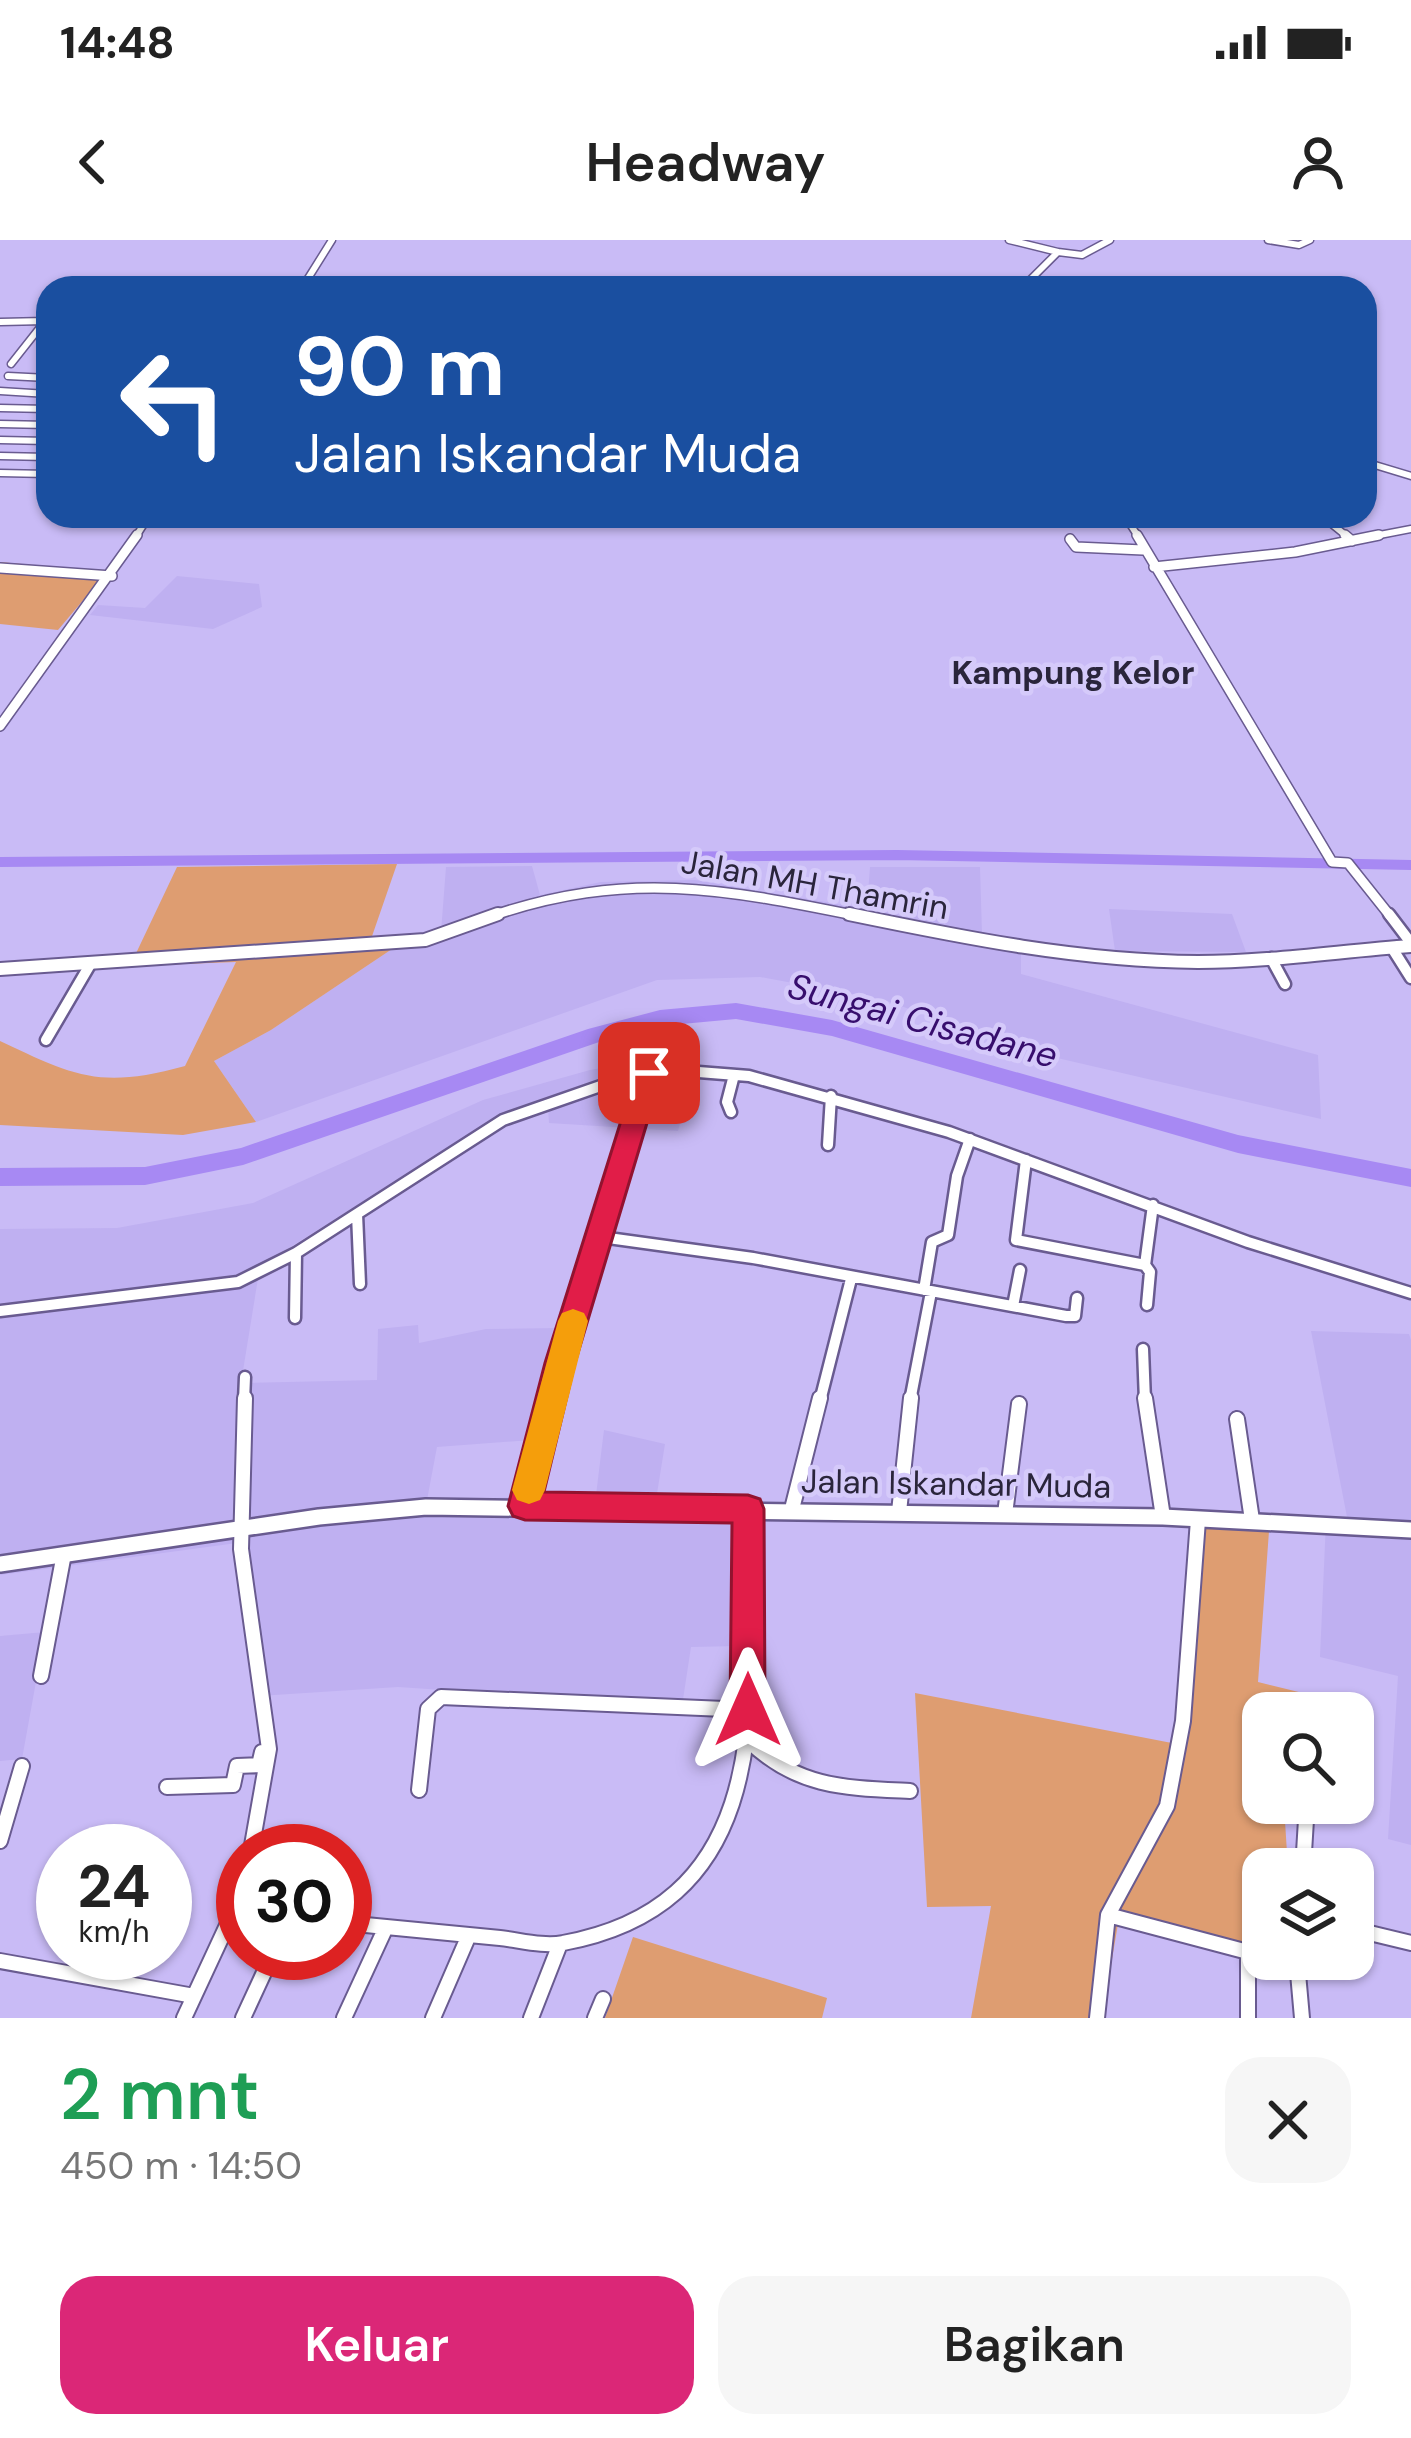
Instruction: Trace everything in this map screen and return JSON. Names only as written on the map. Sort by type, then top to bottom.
[{"type":"street","points":[[310,276],[332,240]]},
{"type":"street","points":[[1010,240],[1082,255],[1110,240]]},
{"type":"street","points":[[1268,240],[1299,245],[1310,240]]},
{"type":"street","points":[[1034,276],[1058,252]]},
{"type":"street","points":[[0,322],[36,323]]},
{"type":"street","points":[[36,334],[10,364],[0,390],[36,393]]},
{"type":"street","points":[[0,364],[10,364]]},
{"type":"street","points":[[8,376],[36,377]]},
{"type":"street","points":[[0,408],[36,409]]},
{"type":"street","points":[[0,424],[36,425]]},
{"type":"street","points":[[0,440],[36,443]]},
{"type":"street","points":[[0,456],[36,457]]},
{"type":"street","points":[[1377,466],[1411,476]]},
{"type":"street","points":[[0,473],[36,471]]},
{"type":"street","points":[[0,726],[112,576],[142,528]]},
{"type":"street","points":[[1131,528],[1206,644],[1332,862],[1348,863],[1411,944]]},
{"type":"street","points":[[1337,528],[1352,541]]},
{"type":"street","points":[[1154,567],[1411,529]]},
{"type":"street","points":[[1070,539],[1076,547],[1143,550]]},
{"type":"street","points":[[0,568],[112,576]]},
{"type":"street","name":"Jalan MH Thamrin","points":[[0,969],[424,940],[539,900],[630,885],[734,891],[1012,948],[1159,961],[1271,958],[1411,944]]},
{"type":"street","points":[[1392,948],[1411,978]]},
{"type":"street","points":[[1271,958],[1285,984]]},
{"type":"street","points":[[46,1040],[91,963]]},
{"type":"street","points":[[525,1506],[560,1363],[649,1073]]},
{"type":"street","points":[[0,1311],[231,1284],[296,1253],[503,1120],[649,1073],[734,1075],[831,1096],[970,1139],[1306,1262],[1411,1293]]},
{"type":"street","points":[[731,1112],[727,1102],[734,1075]]},
{"type":"street","points":[[827,1145],[831,1096]]},
{"type":"street","points":[[899,1512],[932,1242],[948,1235],[970,1139]]},
{"type":"street","points":[[1026,1160],[1014,1231],[1019,1243],[1144,1265],[1150,1272],[1148,1305]]},
{"type":"street","points":[[1144,1265],[1154,1205]]},
{"type":"street","points":[[357,1214],[360,1284]]},
{"type":"street","points":[[601,1237],[753,1258],[1073,1317],[1077,1298]]},
{"type":"street","points":[[295,1318],[296,1253]]},
{"type":"street","points":[[1013,1306],[1020,1270]]},
{"type":"street","points":[[792,1509],[850,1279]]},
{"type":"street","points":[[1143,1349],[1147,1434],[1163,1517]]},
{"type":"street","points":[[245,1377],[230,1532],[266,1749],[255,1824]]},
{"type":"street","points":[[1005,1514],[1019,1404]]},
{"type":"street","points":[[1237,1419],[1252,1520]]},
{"type":"street","name":"Jalan Iskandar Muda","points":[[0,1564],[63,1559],[334,1514],[525,1506],[1163,1517],[1411,1530]]},
{"type":"street","points":[[372,1926],[560,1944],[653,1914],[697,1870],[734,1805],[750,1742],[748,1509]]},
{"type":"street","points":[[1097,2018],[1108,1915],[1167,1806],[1183,1721],[1198,1520]]},
{"type":"street","points":[[41,1676],[63,1559]]},
{"type":"street","points":[[419,1790],[428,1709],[441,1697],[748,1710]]},
{"type":"street","points":[[750,1742],[771,1766],[803,1783],[910,1791]]},
{"type":"street","points":[[167,1787],[233,1785],[237,1766],[259,1765],[266,1749]]},
{"type":"street","points":[[0,1841],[22,1766]]},
{"type":"street","points":[[1108,1915],[1242,1951]]},
{"type":"street","points":[[344,2018],[386,1927]]},
{"type":"street","points":[[433,2018],[469,1934]]},
{"type":"street","points":[[1374,1934],[1411,1943]]},
{"type":"street","points":[[531,2018],[560,1944]]},
{"type":"street","points":[[184,2018],[190,1995],[216,1945]]},
{"type":"street","points":[[0,1961],[190,1995]]},
{"type":"street","points":[[243,2018],[261,1980]]},
{"type":"street","points":[[1248,2018],[1252,1980]]},
{"type":"street","points":[[1299,1980],[1302,2018]]},
{"type":"street","points":[[595,2018],[603,1999]]},
{"type":"shaded area","points":[[0,562],[107,572],[58,630],[0,624]]},
{"type":"shaded area","points":[[177,576],[259,584],[262,607],[213,629],[90,615],[98,605],[145,608]]},
{"type":"shaded area","points":[[397,864],[370,942],[404,941],[271,1030],[214,1061],[256,1122],[183,1135],[0,1125],[0,1041],[90,1076],[131,1077],[185,1066],[236,962],[130,966],[177,867]]},
{"type":"shaded area","points":[[532,866],[540,895],[601,882],[695,880],[914,917],[917,897],[868,893],[870,867],[980,867],[982,934],[1021,940],[1021,974],[1318,1055],[1321,1119],[1027,1051],[884,1000],[760,977],[657,980],[256,1122],[214,1061],[271,1030],[404,941],[441,932],[446,867]]},
{"type":"shaded area","points":[[1109,909],[1232,914],[1246,952],[1115,951]]},
{"type":"shaded area","points":[[699,1051],[678,1131],[549,1123],[548,1108],[503,1122],[260,1266],[241,1383],[377,1380],[378,1329],[418,1325],[419,1343],[486,1329],[560,1328],[532,1440],[437,1447],[427,1500],[596,1495],[604,1430],[665,1444],[654,1512],[734,1513],[739,1646],[691,1647],[682,1706],[398,1687],[259,1696],[237,1543],[0,1575],[0,1229],[117,1228],[253,1203],[483,1100],[590,1070]]},
{"type":"shaded area","points":[[1311,1331],[1409,1334],[1411,1340],[1411,1845],[1388,1839],[1398,1676],[1320,1657],[1326,1521],[1347,1517]]},
{"type":"shaded area","points":[[1196,1527],[1269,1531],[1258,1682],[1299,1692],[1242,1692],[1242,1824],[1285,1824],[1287,1848],[1242,1848],[1242,1947],[1119,1918],[1102,2018],[971,2018],[991,1906],[927,1907],[915,1693],[1177,1744]]},
{"type":"shaded area","points":[[45,1632],[22,1759],[0,1761],[0,1636]]},
{"type":"shaded area","points":[[633,1937],[827,1998],[822,2018],[605,2018]]},
{"type":"waterway","points":[[0,862],[897,855],[1411,865]]},
{"type":"waterway","name":"Sungai Cisadane","points":[[0,1177],[145,1176],[243,1156],[596,1035],[660,1018],[736,1011],[832,1028],[1238,1144],[1411,1178]]},
{"type":"slow traffic","points":[[529,1490],[573,1321]]},
{"type":"district","name":"Kampung Kelor","points":[[1073,672]]},
{"type":"route","points":[[649,1073],[622,1175],[560,1363],[525,1506],[748,1509],[748,1710]]}]
